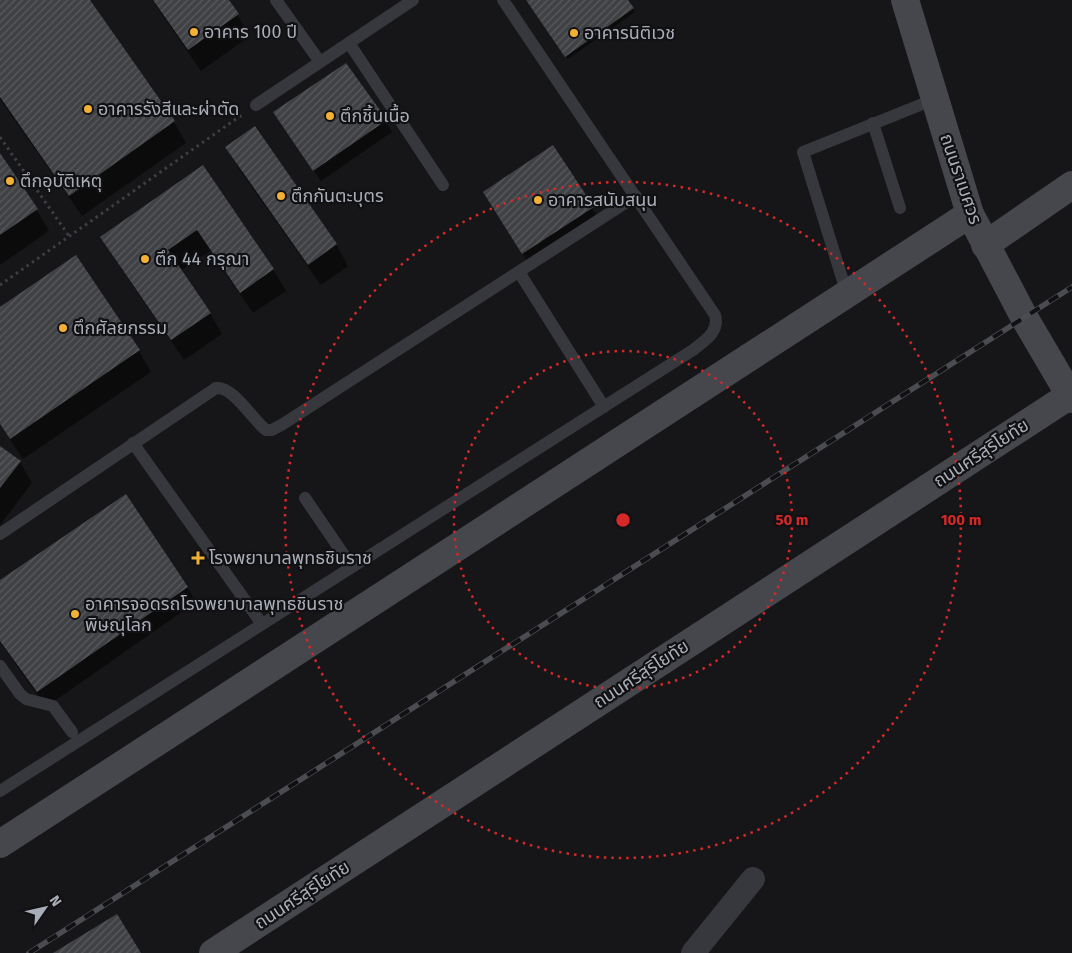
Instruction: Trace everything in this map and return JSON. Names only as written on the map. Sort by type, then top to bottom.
[{"type":"street","name":"ถนนราเมศวร","points":[[905,0],[970,214],[1024,317],[1071,396]]},
{"type":"street","points":[[985,245],[1072,185]]},
{"type":"street","points":[[0,844],[970,214]]},
{"type":"street","name":"ถนนศรีสุริโยทัย","points":[[213,953],[1071,396]]},
{"type":"street","points":[[693,953],[753,879]]},
{"type":"lane","points":[[276,0],[320,62]]},
{"type":"lane","points":[[256,105],[413,0]]},
{"type":"lane","points":[[0,791],[693,350],[711,335],[716,327],[715,315],[503,0]]},
{"type":"lane","points":[[349,43],[443,184]]},
{"type":"lane","points":[[848,294],[803,152],[935,99]]},
{"type":"lane","points":[[873,123],[900,208]]},
{"type":"lane","points":[[0,534],[216,388],[220,388],[234,397],[266,430],[272,430],[636,196]]},
{"type":"lane","points":[[519,272],[604,407]]},
{"type":"lane","points":[[133,444],[262,624]]},
{"type":"lane","points":[[305,498],[352,567]]},
{"type":"lane","points":[[0,666],[20,694],[26,699],[53,706],[72,732]]},
{"type":"path","points":[[0,285],[256,105]]},
{"type":"path","points":[[0,137],[69,236]]},
{"type":"building","name":"อาคารรังสีและผ่าตัด","points":[[0,0],[90,0],[175,121],[69,196],[0,97]]},
{"type":"building","name":"อาคาร 100 ปี","points":[[153,0],[229,0],[239,14],[188,50]]},
{"type":"building","name":"อาคารนิติเวช","points":[[526,0],[628,0],[634,8],[565,57]]},
{"type":"building","name":"ตึกชิ้นเนื้อ","points":[[346,63],[387,120],[313,171],[273,112]]},
{"type":"building","name":"ตึกกันตะบุตร","points":[[255,126],[337,244],[308,265],[225,147]]},
{"type":"building","name":"อาคารสนับสนุน","points":[[553,145],[594,207],[522,254],[483,192]]},
{"type":"building","name":"ตึกอุบัติเหตุ","points":[[0,153],[38,209],[0,235]]},
{"type":"building","name":"ตึก 44 กรุณา","points":[[203,165],[274,269],[240,293],[197,230],[168,250],[211,313],[171,340],[100,237]]},
{"type":"building","name":"ตึกศัลยกรรม","points":[[76,255],[140,350],[10,439],[0,424],[0,307]]},
{"type":"building","points":[[0,446],[21,461],[0,488]]},
{"type":"building","name":"อาคารจอดรถโรงพยาบาลพุทธชินราช พิษณุโลก","points":[[126,494],[188,587],[37,692],[0,641],[0,580]]},
{"type":"building","points":[[117,914],[141,953],[53,953]]},
{"type":"railway","points":[[29,953],[1072,287]]},
{"type":"place","name":"อาคาร 100 ปี","points":[[194,32]]},
{"type":"place","name":"อาคารนิติเวช","points":[[574,33]]},
{"type":"place","name":"อาคารรังสีและผ่าตัด","points":[[88,109]]},
{"type":"place","name":"ตึกชิ้นเนื้อ","points":[[330,116]]},
{"type":"place","name":"ตึกอุบัติเหตุ","points":[[10,181]]},
{"type":"place","name":"ตึกกันตะบุตร","points":[[281,196]]},
{"type":"place","name":"อาคารสนับสนุน","points":[[538,200]]},
{"type":"place","name":"ตึก 44 กรุณา","points":[[145,259]]},
{"type":"place","name":"ตึกศัลยกรรม","points":[[63,328]]},
{"type":"place","name":"โรงพยาบาลพุทธชินราช","points":[[198,558]]},
{"type":"place","name":"อาคารจอดรถโรงพยาบาลพุทธชินราช พิษณุโลก","points":[[75,614]]}]
